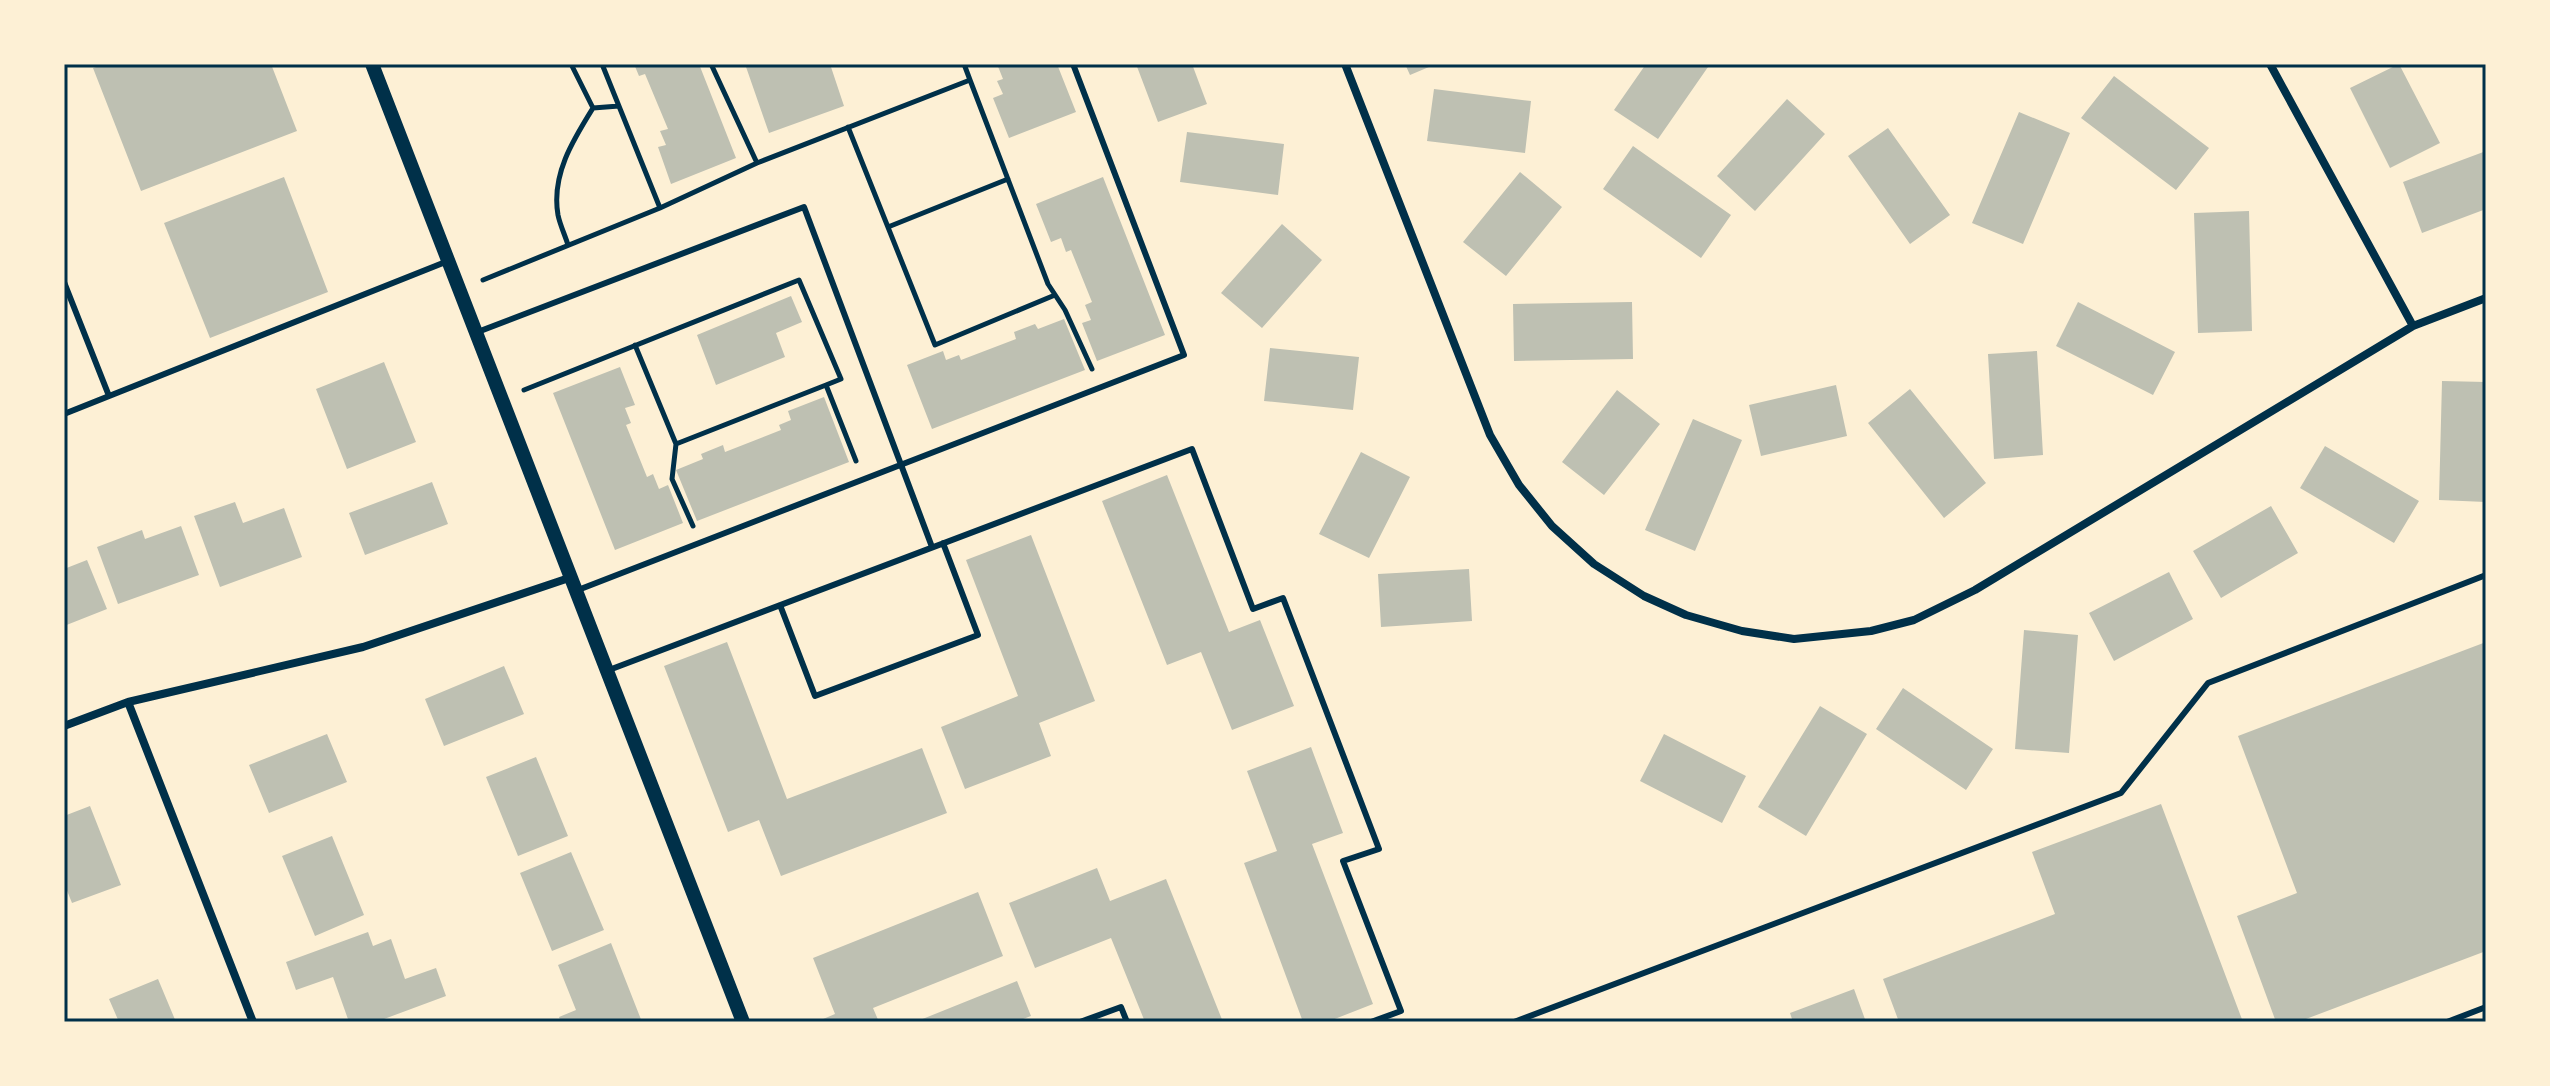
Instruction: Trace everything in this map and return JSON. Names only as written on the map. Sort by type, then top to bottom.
[{"type":"street","points":[[372,64],[743,1022]]},
{"type":"street","points":[[1345,64],[1490,435],[1519,485],[1552,526],[1594,564],[1644,596],[1686,615],[1742,631],[1794,639],[1871,631],[1914,620],[1975,590],[2413,326],[2486,298]]},
{"type":"street","points":[[2270,64],[2413,326]]},
{"type":"street","points":[[64,726],[128,702],[363,647],[572,584]]},
{"type":"street","points":[[128,702],[253,1022]]},
{"type":"lane","points":[[572,584],[700,543],[1184,355],[1073,64]]},
{"type":"lane","points":[[475,333],[804,207],[932,547]]},
{"type":"lane","points":[[64,414],[448,261]]},
{"type":"lane","points":[[64,282],[109,396]]},
{"type":"lane","points":[[606,671],[1192,449],[1253,609],[1283,598],[1379,849],[1343,861],[1401,1011],[1371,1022]]},
{"type":"lane","points":[[780,605],[815,696],[978,635],[943,543]]},
{"type":"lane","points":[[1514,1022],[2121,793],[2208,683],[2486,575]]},
{"type":"lane","points":[[1080,1022],[1121,1007],[1127,1022]]},
{"type":"lane","points":[[2447,1022],[2486,1007]]},
{"type":"path","points":[[571,64],[593,108]]},
{"type":"path","points":[[602,64],[660,208]]},
{"type":"path","points":[[711,64],[757,163]]},
{"type":"path","points":[[964,64],[1048,284],[1065,310],[1100,388]]},
{"type":"path","points":[[459,290],[660,208],[757,163],[970,80]]},
{"type":"path","points":[[593,108],[619,106]]},
{"type":"path","points":[[568,245],[558,214],[557,183],[569,146],[593,108]]},
{"type":"path","points":[[848,127],[935,345],[1055,295]]},
{"type":"path","points":[[888,227],[1008,179]]},
{"type":"path","points":[[502,402],[534,386],[799,280],[841,379],[676,444]]},
{"type":"path","points":[[635,345],[676,444],[672,479],[700,543]]},
{"type":"path","points":[[826,385],[863,480]]},
{"type":"building","points":[[105,64],[271,64],[297,131],[141,191],[93,68]]},
{"type":"building","points":[[634,64],[699,64],[736,158],[671,184],[658,147],[666,145],[660,131],[668,129],[645,74],[639,76]]},
{"type":"building","points":[[745,64],[830,64],[844,106],[769,133]]},
{"type":"building","points":[[997,64],[1057,64],[1076,112],[1009,138],[993,98],[1003,94],[997,81],[1003,79]]},
{"type":"building","points":[[1136,64],[1192,64],[1207,104],[1158,122]]},
{"type":"building","points":[[1405,64],[1436,64],[1410,75]]},
{"type":"building","points":[[1646,64],[1704,64],[1708,67],[1658,139],[1614,110]]},
{"type":"building","points":[[2399,64],[2440,143],[2390,168],[2350,88]]},
{"type":"building","points":[[2114,76],[2209,148],[2176,190],[2081,118]]},
{"type":"building","points":[[1434,89],[1531,101],[1525,153],[1427,141]]},
{"type":"building","points":[[1787,99],[1825,134],[1755,211],[1717,176]]},
{"type":"building","points":[[2019,112],[2070,133],[2023,244],[1972,223]]},
{"type":"building","points":[[1888,128],[1950,215],[1910,244],[1848,156]]},
{"type":"building","points":[[1187,132],[1284,144],[1278,195],[1180,182]]},
{"type":"building","points":[[1633,146],[1731,215],[1701,258],[1603,189]]},
{"type":"building","points":[[2486,151],[2486,209],[2422,233],[2403,182]]},
{"type":"building","points":[[1520,172],[1562,207],[1506,276],[1463,242]]},
{"type":"building","points":[[284,177],[328,292],[210,338],[164,223]]},
{"type":"building","points":[[1103,177],[1165,335],[1097,361],[1082,323],[1091,320],[1085,305],[1092,302],[1071,250],[1066,252],[1061,238],[1051,242],[1036,204]]},
{"type":"building","points":[[2249,211],[2252,331],[2198,333],[2194,213]]},
{"type":"building","points":[[1282,224],[1322,260],[1262,328],[1221,293]]},
{"type":"building","points":[[791,296],[802,322],[776,333],[785,357],[716,385],[697,335]]},
{"type":"building","points":[[1632,302],[1633,359],[1514,361],[1513,304]]},
{"type":"building","points":[[2078,302],[2175,352],[2153,395],[2056,346]]},
{"type":"building","points":[[1064,319],[1085,370],[932,429],[907,365],[943,351],[946,360],[959,355],[961,360],[1016,339],[1014,332],[1035,324],[1038,329]]},
{"type":"building","points":[[1270,348],[1359,357],[1353,410],[1264,401]]},
{"type":"building","points":[[2037,351],[2043,455],[1994,459],[1988,354]]},
{"type":"building","points":[[384,362],[416,442],[347,469],[316,389]]},
{"type":"building","points":[[620,367],[635,405],[625,408],[631,423],[626,425],[647,477],[653,474],[659,489],[668,485],[683,523],[615,550],[553,393]]},
{"type":"building","points":[[2442,381],[2486,382],[2486,502],[2439,500]]},
{"type":"building","points":[[1836,385],[1847,436],[1761,456],[1749,405]]},
{"type":"building","points":[[1910,389],[1986,483],[1944,518],[1868,423]]},
{"type":"building","points":[[1617,390],[1660,424],[1604,495],[1562,462]]},
{"type":"building","points":[[824,397],[849,462],[697,521],[676,470],[703,459],[701,454],[723,445],[725,452],[781,430],[779,425],[791,420],[788,411]]},
{"type":"building","points":[[1693,419],[1742,440],[1695,551],[1645,530]]},
{"type":"building","points":[[2325,446],[2419,501],[2394,543],[2300,488]]},
{"type":"building","points":[[1361,452],[1410,477],[1369,558],[1319,534]]},
{"type":"building","points":[[1167,475],[1229,632],[1260,620],[1294,706],[1232,730],[1201,652],[1167,665],[1102,501]]},
{"type":"building","points":[[432,482],[448,524],[365,555],[349,513]]},
{"type":"building","points":[[235,502],[243,523],[284,508],[302,557],[220,587],[194,516]]},
{"type":"building","points":[[2271,506],[2298,553],[2221,598],[2193,551]]},
{"type":"building","points":[[181,526],[199,575],[118,604],[97,547],[142,530],[145,539]]},
{"type":"building","points":[[1031,535],[1095,701],[1039,723],[1051,756],[965,789],[941,727],[1018,696],[966,560]]},
{"type":"building","points":[[87,560],[107,609],[64,626],[64,569]]},
{"type":"building","points":[[1469,569],[1472,621],[1381,627],[1378,574]]},
{"type":"building","points":[[2169,572],[2193,619],[2114,661],[2089,613]]},
{"type":"building","points":[[2024,630],[2078,635],[2069,753],[2015,749]]},
{"type":"building","points":[[727,642],[787,799],[922,748],[947,813],[781,876],[759,820],[728,832],[664,666]]},
{"type":"building","points":[[2486,642],[2486,951],[2298,1022],[2276,1022],[2237,916],[2297,893],[2238,736]]},
{"type":"building","points":[[504,666],[524,714],[444,746],[425,699]]},
{"type":"building","points":[[1903,688],[1993,749],[1966,790],[1876,729]]},
{"type":"building","points":[[1820,706],[1867,734],[1806,836],[1758,807]]},
{"type":"building","points":[[327,734],[347,782],[269,813],[249,765]]},
{"type":"building","points":[[1664,734],[1746,776],[1722,823],[1640,781]]},
{"type":"building","points":[[1311,747],[1343,833],[1312,844],[1373,1004],[1327,1022],[1303,1022],[1244,863],[1277,851],[1247,771]]},
{"type":"building","points":[[536,757],[568,836],[518,856],[486,777]]},
{"type":"building","points":[[2161,804],[2243,1022],[1899,1022],[1883,979],[2055,914],[2032,852]]},
{"type":"building","points":[[90,806],[121,885],[72,903],[64,883],[64,816]]},
{"type":"building","points":[[332,836],[364,915],[315,936],[282,856]]},
{"type":"building","points":[[571,852],[604,930],[552,951],[520,873]]},
{"type":"building","points":[[1097,868],[1110,901],[1166,879],[1223,1022],[1145,1022],[1111,938],[1035,968],[1009,903]]},
{"type":"building","points":[[978,892],[1003,956],[873,1008],[879,1022],[816,1022],[835,1014],[813,958]]},
{"type":"building","points":[[368,932],[373,946],[391,939],[405,979],[436,968],[446,996],[376,1022],[349,1022],[333,977],[296,990],[286,962]]},
{"type":"building","points":[[611,943],[642,1022],[561,1022],[559,1017],[576,1010],[558,965]]},
{"type":"building","points":[[158,979],[176,1022],[119,1022],[109,999]]},
{"type":"building","points":[[1017,981],[1031,1016],[1015,1022],[920,1020]]},
{"type":"building","points":[[1854,989],[1866,1022],[1793,1022],[1790,1013]]}]
